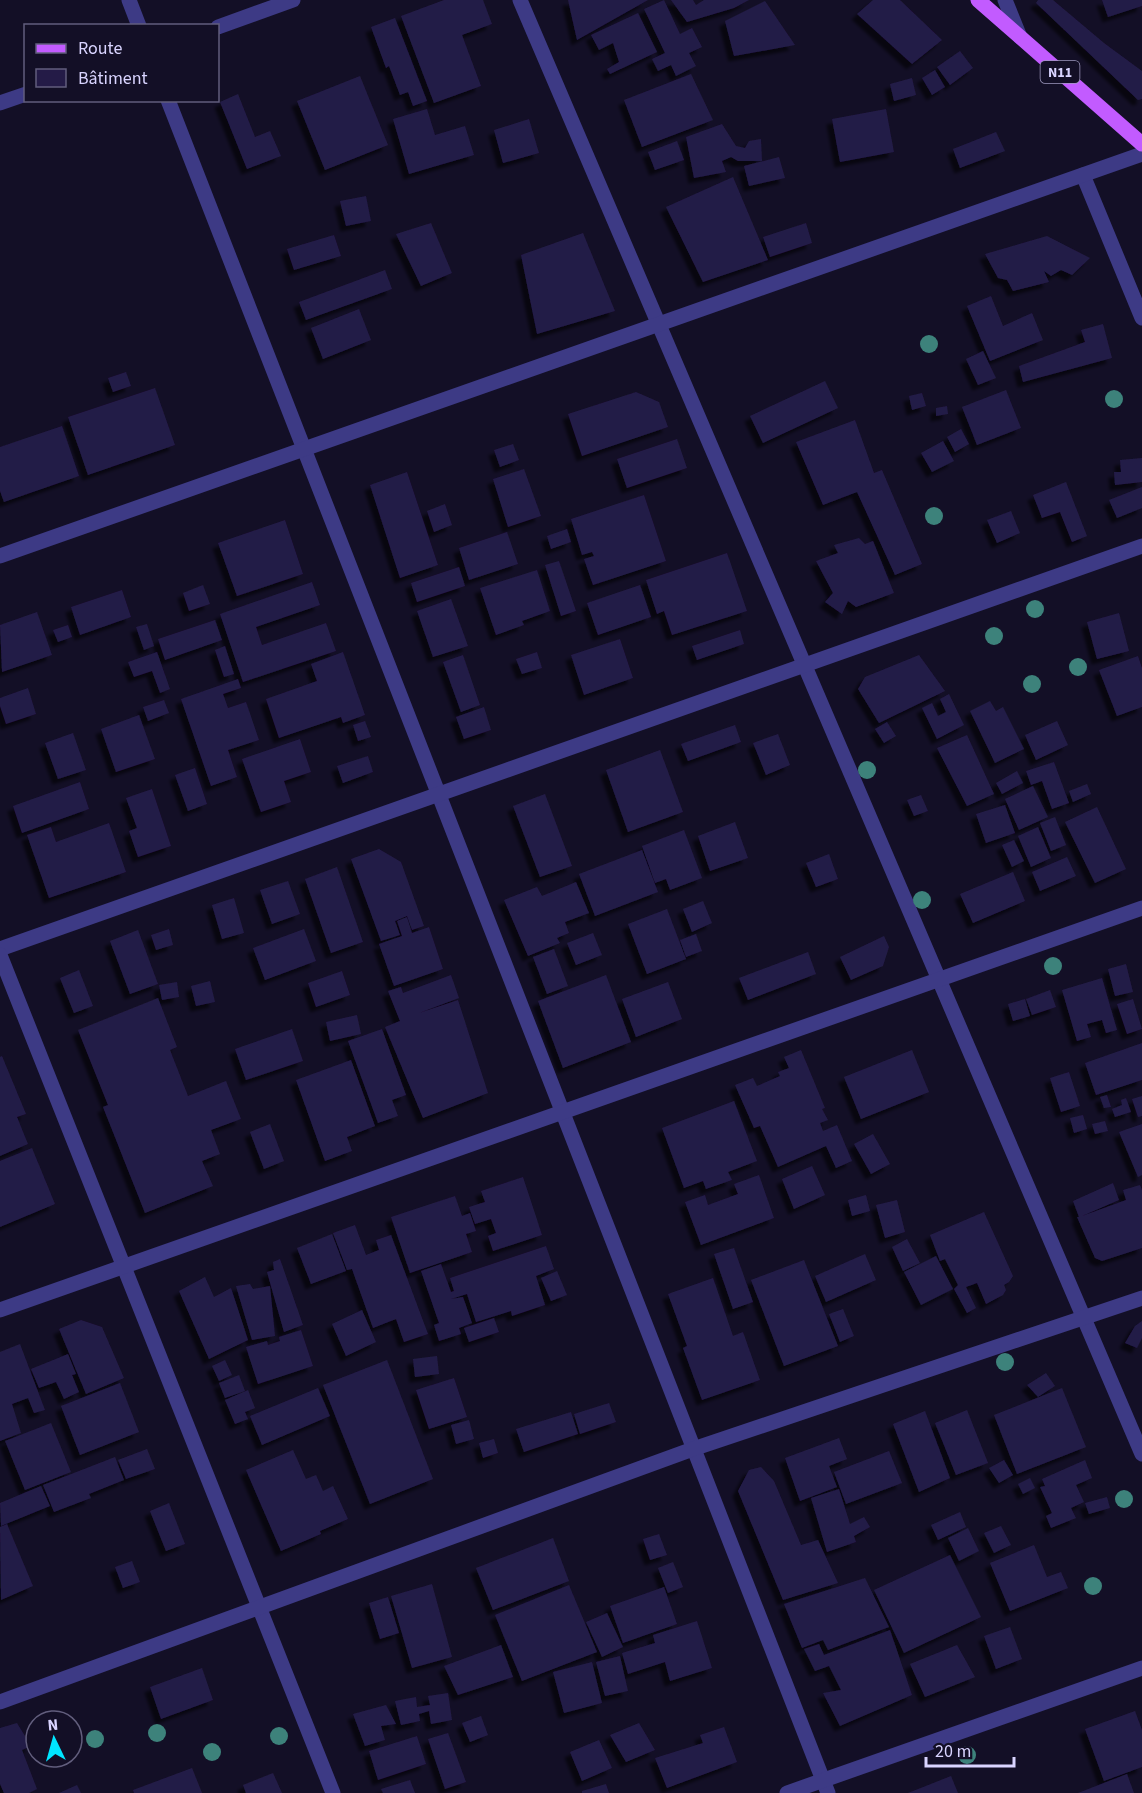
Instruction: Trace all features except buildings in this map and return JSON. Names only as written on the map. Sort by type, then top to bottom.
[{"type":"main road","name":"N11","points":[[978,0],[1142,144]]},
{"type":"street","points":[[129,0],[138,24]]},
{"type":"street","points":[[219,27],[293,0]]},
{"type":"street","points":[[520,0],[1142,1454]]},
{"type":"street","points":[[1005,0],[1020,37]]},
{"type":"street","points":[[0,103],[24,95]]},
{"type":"street","points":[[169,102],[825,1787]]},
{"type":"street","points":[[0,556],[1142,154]]},
{"type":"street","points":[[1083,175],[1142,318]]},
{"type":"street","points":[[0,949],[1142,546]]},
{"type":"street","points":[[0,1310],[1142,908]]},
{"type":"street","points":[[0,955],[333,1793]]},
{"type":"street","points":[[0,1702],[693,1449],[1142,1298]]},
{"type":"street","points":[[787,1793],[825,1787],[1142,1668]]}]
